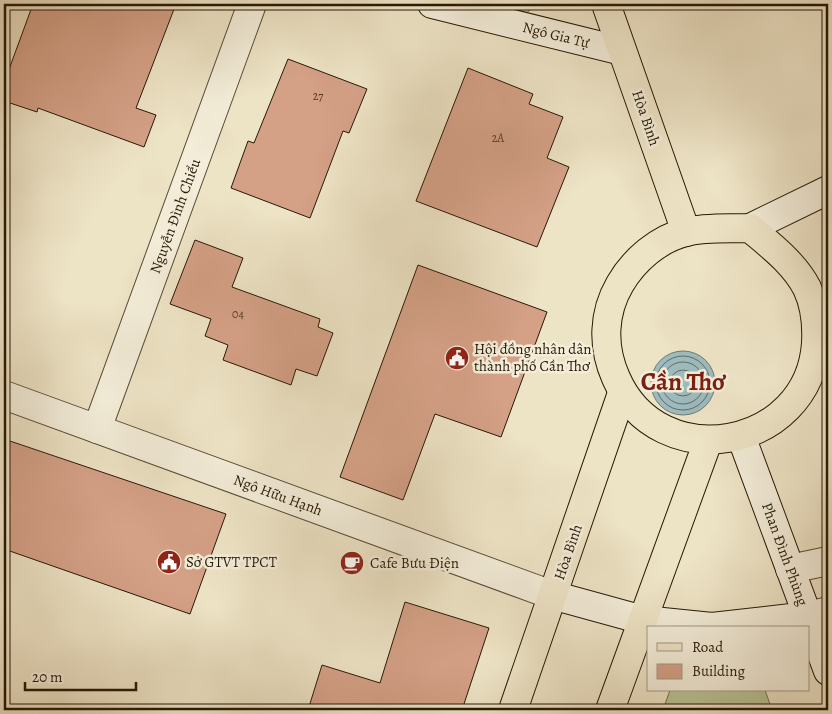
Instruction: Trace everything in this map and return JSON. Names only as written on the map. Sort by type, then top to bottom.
[{"type":"main road","name":"Hòa Bình","points":[[606,4],[686,232]]},
{"type":"main road","points":[[750,228],[786,258],[807,288],[817,323],[815,360],[800,393],[774,420],[741,436],[708,441],[675,435],[645,418],[622,393],[609,363],[605,330],[612,296],[629,268],[655,246],[686,232],[750,228]]},
{"type":"main road","name":"Hòa Bình","points":[[513,710],[622,393]]},
{"type":"main road","points":[[610,710],[708,441]]},
{"type":"street","name":"Nguyễn Đình Chiểu","points":[[97,429],[252,4]]},
{"type":"street","name":"Ngô Gia Tự","points":[[432,4],[622,51]]},
{"type":"street","points":[[750,228],[828,190]]},
{"type":"street","name":"Ngô Hữu Hạnh","points":[[4,395],[552,596],[643,620],[702,626]]},
{"type":"street","name":"Phan Đình Phùng","points":[[741,436],[790,569],[818,614],[828,672]]},
{"type":"street","points":[[790,569],[828,561]]},
{"type":"street","name":"Ngô Hữu Hạnh","points":[[720,626],[818,614]]},
{"type":"green space","points":[[499,4],[535,4],[527,13]]},
{"type":"green space","points":[[669,692],[766,692],[772,710],[663,710]]},
{"type":"water","points":[[683,351],[701,357],[709,365],[715,383],[709,401],[701,409],[683,415],[665,409],[657,401],[651,383],[657,365],[665,357]]},
{"type":"building","points":[[33,4],[176,4],[136,108],[156,115],[144,147],[38,108],[37,112],[4,101],[4,83]]},
{"type":"building","points":[[288,59],[367,89],[349,133],[343,131],[310,218],[231,188],[248,141],[254,143]]},
{"type":"building","points":[[468,68],[533,94],[529,104],[563,117],[547,158],[569,167],[537,247],[416,201]]},
{"type":"building","points":[[195,240],[243,258],[232,287],[320,319],[318,327],[333,333],[317,376],[296,369],[291,385],[223,360],[228,345],[205,336],[211,319],[170,304]]},
{"type":"building","name":"Hội đồng nhân dân thành phố Cần Thơ","points":[[418,265],[547,312],[501,437],[435,414],[403,500],[340,477]]},
{"type":"building","points":[[4,439],[226,514],[190,614],[4,549]]},
{"type":"building","points":[[405,602],[489,628],[462,710],[308,710],[322,665],[380,683]]},
{"type":"place","name":"Hội đồng nhân dân thành phố Cần Thơ","points":[[457,358]]},
{"type":"place","name":"Sở GTVT TPCT","points":[[169,562]]},
{"type":"place","name":"Cafe Bưu Điện","points":[[352,563]]},
{"type":"district","name":"Cần Thơ","points":[[683,382]]}]
